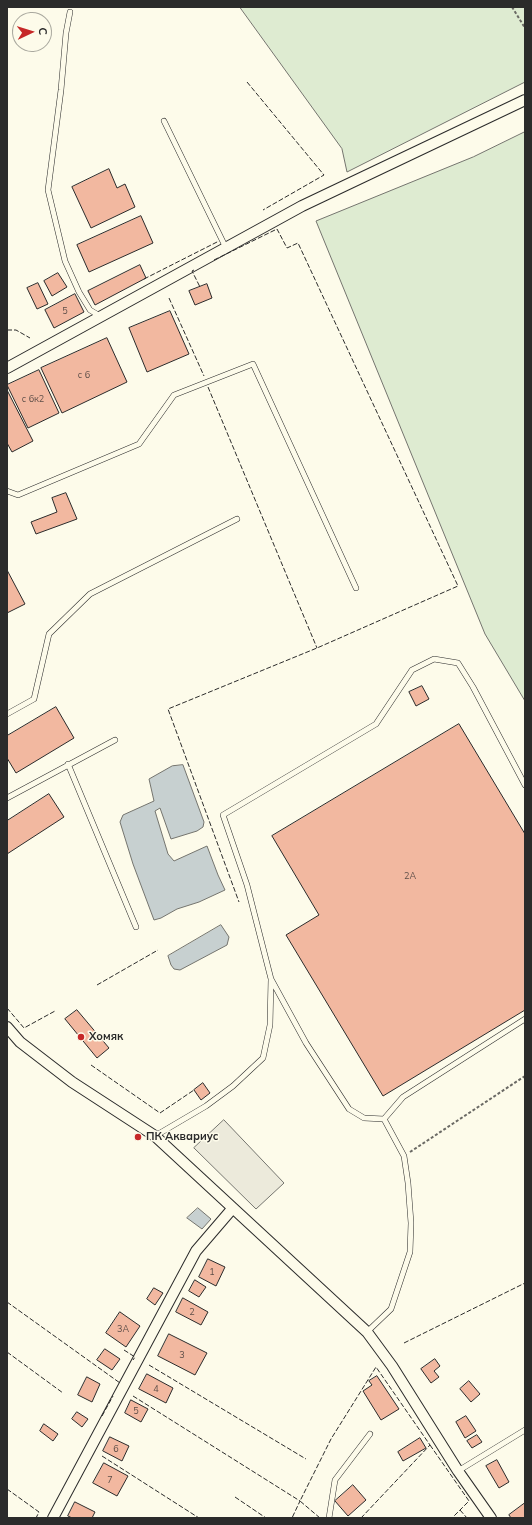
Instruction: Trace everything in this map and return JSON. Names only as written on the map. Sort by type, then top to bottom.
[{"type":"street","points":[[7,368],[302,206],[525,100]]},
{"type":"street","points":[[7,1027],[20,1042],[72,1082],[155,1136],[232,1209],[368,1332],[392,1366],[458,1471],[491,1518]]},
{"type":"street","points":[[53,1518],[196,1251],[232,1209]]},
{"type":"lane","points":[[70,12],[66,33],[61,90],[48,190],[65,261],[90,310],[101,317]]},
{"type":"lane","points":[[164,121],[226,248]]},
{"type":"lane","points":[[7,491],[18,495],[139,444],[174,396],[253,364],[356,588]]},
{"type":"lane","points":[[7,714],[34,699],[49,634],[90,594],[237,519]]},
{"type":"lane","points":[[384,1119],[364,1118],[349,1109],[306,1043],[271,979],[247,885],[223,815],[376,724],[412,670],[434,659],[458,663],[473,687],[525,785]]},
{"type":"lane","points":[[7,798],[115,740]]},
{"type":"lane","points":[[68,764],[136,927]]},
{"type":"lane","points":[[155,1136],[206,1106],[233,1086],[263,1058],[270,1025],[271,979]]},
{"type":"lane","points":[[384,1119],[403,1097],[525,1019]]},
{"type":"lane","points":[[368,1332],[391,1309],[410,1252],[411,1223],[404,1156],[384,1119]]},
{"type":"lane","points":[[458,1471],[525,1430]]},
{"type":"lane","points":[[329,1518],[335,1480],[370,1434]]},
{"type":"path","points":[[512,7],[525,28]]},
{"type":"path","points":[[404,1156],[525,1076]]},
{"type":"green space","points":[[240,7],[525,7],[525,82],[347,172],[342,149]]},
{"type":"green space","points":[[525,132],[525,701],[485,634],[316,221],[473,157]]},
{"type":"shaded area","points":[[183,765],[204,822],[203,827],[197,831],[171,839],[160,808],[155,811],[168,854],[174,861],[207,846],[225,890],[154,920],[133,864],[120,822],[123,815],[154,801],[149,779],[172,766]]},
{"type":"shaded area","points":[[221,925],[229,937],[227,945],[180,970],[174,969],[168,956]]},
{"type":"shaded area","points":[[224,1120],[284,1183],[256,1209],[194,1148]]},
{"type":"shaded area","points":[[198,1208],[211,1219],[202,1229],[187,1218]]},
{"type":"building","points":[[109,169],[117,188],[125,184],[135,207],[91,228],[72,187]]},
{"type":"building","points":[[141,216],[153,243],[89,272],[77,245]]},
{"type":"building","points":[[140,265],[146,278],[95,305],[88,291]]},
{"type":"building","points":[[58,273],[67,287],[52,296],[44,281]]},
{"type":"building","points":[[38,283],[48,304],[37,309],[27,288]]},
{"type":"building","points":[[207,284],[212,298],[195,305],[189,291]]},
{"type":"building","points":[[75,294],[84,312],[54,328],[45,310]]},
{"type":"building","points":[[170,311],[189,354],[147,372],[129,328]]},
{"type":"building","points":[[107,338],[127,382],[62,413],[41,368]]},
{"type":"building","points":[[39,370],[59,413],[28,428],[7,385]]},
{"type":"building","points":[[7,390],[33,441],[12,452],[7,443]]},
{"type":"building","points":[[66,493],[77,519],[36,534],[31,522],[57,512],[52,498]]},
{"type":"building","points":[[7,570],[25,604],[7,613]]},
{"type":"building","points":[[422,686],[429,699],[416,706],[409,692]]},
{"type":"building","points":[[56,707],[74,738],[16,773],[7,758],[7,736]]},
{"type":"building","points":[[459,724],[525,834],[525,1010],[383,1096],[286,935],[319,915],[272,836]]},
{"type":"building","points":[[49,794],[64,817],[7,854],[7,821]]},
{"type":"building","points":[[77,1010],[109,1048],[97,1058],[65,1019]]},
{"type":"building","points":[[203,1083],[210,1093],[201,1100],[194,1090]]},
{"type":"building","points":[[208,1259],[225,1267],[216,1286],[199,1277]]},
{"type":"building","points":[[195,1280],[206,1287],[199,1297],[189,1291]]},
{"type":"building","points":[[154,1288],[163,1293],[155,1305],[147,1299]]},
{"type":"building","points":[[183,1298],[208,1312],[201,1325],[176,1312]]},
{"type":"building","points":[[120,1312],[140,1326],[126,1347],[106,1333]]},
{"type":"building","points":[[169,1334],[207,1353],[195,1375],[158,1356]]},
{"type":"building","points":[[105,1349],[120,1359],[112,1370],[97,1360]]},
{"type":"building","points":[[435,1359],[440,1366],[434,1371],[439,1377],[431,1383],[421,1369]]},
{"type":"building","points":[[147,1374],[173,1388],[166,1403],[139,1389]]},
{"type":"building","points":[[377,1376],[399,1409],[381,1420],[363,1391],[372,1385],[369,1381]]},
{"type":"building","points":[[87,1377],[100,1384],[92,1402],[78,1395]]},
{"type":"building","points":[[469,1381],[480,1394],[471,1402],[460,1389]]},
{"type":"building","points":[[131,1400],[148,1409],[141,1422],[125,1413]]},
{"type":"building","points":[[77,1412],[88,1419],[82,1427],[72,1419]]},
{"type":"building","points":[[466,1416],[476,1431],[465,1438],[456,1422]]},
{"type":"building","points":[[44,1424],[58,1434],[53,1441],[40,1431]]},
{"type":"building","points":[[477,1435],[482,1442],[472,1448],[467,1441]]},
{"type":"building","points":[[110,1437],[129,1446],[122,1461],[103,1451]]},
{"type":"building","points":[[420,1438],[426,1448],[403,1461],[398,1452]]},
{"type":"building","points":[[497,1460],[509,1482],[499,1488],[486,1466]]},
{"type":"building","points":[[104,1463],[128,1476],[117,1496],[93,1483]]},
{"type":"building","points":[[353,1485],[366,1500],[348,1516],[335,1501]]},
{"type":"building","points":[[75,1502],[95,1512],[92,1518],[72,1518],[68,1516]]},
{"type":"building","points":[[525,1503],[525,1518],[511,1518],[509,1515]]},
{"type":"fence","points":[[247,82],[324,175],[263,210]]},
{"type":"fence","points":[[214,260],[277,229],[287,248],[298,243],[458,586],[317,648],[168,709],[239,902]]},
{"type":"fence","points":[[144,279],[219,241]]},
{"type":"fence","points":[[194,270],[192,271],[200,287]]},
{"type":"fence","points":[[169,298],[204,376]]},
{"type":"fence","points":[[7,330],[16,330],[30,338]]},
{"type":"fence","points":[[208,387],[317,648]]},
{"type":"fence","points":[[97,985],[158,950]]},
{"type":"fence","points":[[7,1008],[24,1028],[55,1011]]},
{"type":"fence","points":[[91,1065],[160,1113],[194,1090]]},
{"type":"fence","points":[[404,1343],[525,1283]]},
{"type":"fence","points":[[7,1302],[120,1383]]},
{"type":"fence","points":[[124,1350],[135,1357],[133,1360]]},
{"type":"fence","points":[[7,1352],[63,1393]]},
{"type":"fence","points":[[149,1365],[306,1459]]},
{"type":"fence","points":[[320,1518],[300,1501],[331,1439],[376,1367],[430,1445],[361,1518]]},
{"type":"fence","points":[[102,1416],[113,1396]]},
{"type":"fence","points":[[133,1396],[300,1501],[292,1518]]},
{"type":"fence","points":[[430,1445],[469,1501],[452,1518]]},
{"type":"fence","points":[[102,1456],[199,1518]]},
{"type":"fence","points":[[7,1489],[39,1512],[36,1518]]},
{"type":"fence","points":[[235,1497],[266,1518]]},
{"type":"fence","points":[[460,1510],[467,1518]]},
{"type":"place","name":"Хомяк","points":[[81,1037]]},
{"type":"place","name":"ПК Аквариус","points":[[138,1137]]}]
